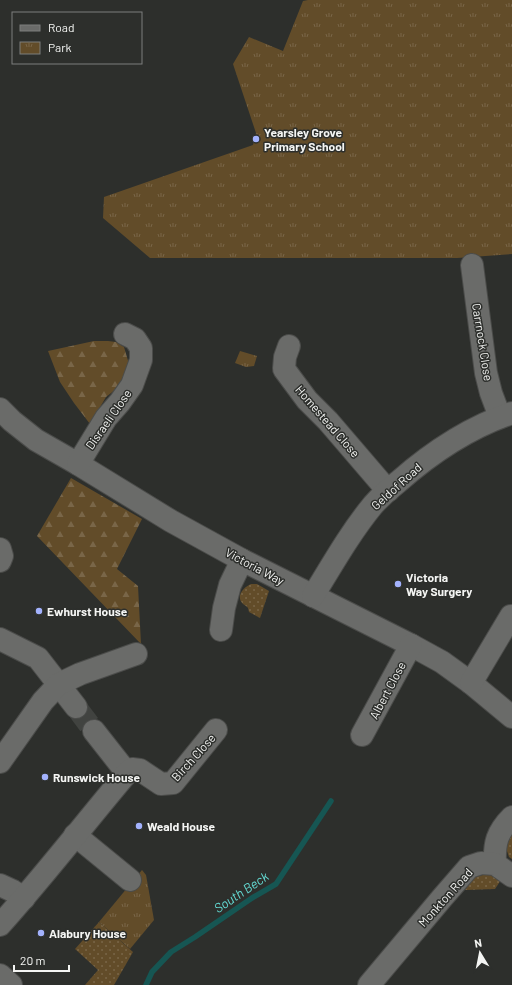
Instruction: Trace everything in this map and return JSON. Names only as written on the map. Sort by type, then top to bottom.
[{"type":"street","name":"Carrnock Close","points":[[472,265],[486,373],[491,393],[506,415]]},
{"type":"street","name":"Disraeli Close","points":[[78,464],[106,418],[132,385],[141,360],[141,348],[135,339],[125,334]]},
{"type":"street","name":"Homestead Close","points":[[290,346],[285,358],[284,369],[307,400],[328,421],[388,491]]},
{"type":"street","name":"Victoria Way","points":[[0,409],[12,421],[36,440],[171,521],[242,560],[442,662],[471,683],[512,717]]},
{"type":"street","name":"Geldof Road","points":[[313,596],[338,554],[375,503],[410,471],[435,453],[470,432],[506,415]]},
{"type":"street","points":[[0,549],[2,556],[0,561]]},
{"type":"street","points":[[221,630],[224,608],[230,585],[242,560]]},
{"type":"street","points":[[471,683],[511,616]]},
{"type":"street","points":[[0,639],[38,658],[76,707]]},
{"type":"street","name":"Albert Close","points":[[362,735],[411,645]]},
{"type":"street","points":[[0,762],[42,701],[59,684],[80,674],[136,654]]},
{"type":"street","points":[[0,925],[24,898],[126,773],[94,730]]},
{"type":"street","name":"Birch Close","points":[[126,773],[132,769],[140,770],[161,784],[173,783],[216,730]]},
{"type":"street","name":"Monkton Road","points":[[503,870],[494,850],[497,837],[512,816]]},
{"type":"street","points":[[75,835],[130,880]]},
{"type":"street","name":"Monkton Road","points":[[369,985],[469,867],[481,863],[503,870]]},
{"type":"street","points":[[0,885],[24,898]]},
{"type":"street","points":[[0,975],[11,985]]},
{"type":"green space","name":"Yearsley Grove Primary School","points":[[512,0],[512,254],[457,258],[150,258],[103,218],[104,197],[253,145],[256,133],[233,64],[249,37],[283,51],[303,1]]},
{"type":"green space","points":[[94,341],[116,342],[124,347],[129,364],[125,382],[106,397],[90,424],[60,382],[48,351]]},
{"type":"green space","points":[[240,351],[257,356],[254,366],[246,367],[235,363]]},
{"type":"green space","points":[[71,478],[142,519],[117,569],[138,586],[141,644],[37,536]]},
{"type":"green space","points":[[251,584],[257,584],[269,591],[260,618],[249,612],[248,608],[243,604],[240,598],[241,592]]},
{"type":"green space","points":[[512,828],[512,859],[509,857],[505,845]]},
{"type":"green space","points":[[142,870],[146,875],[154,920],[130,949],[99,922]]},
{"type":"green space","points":[[492,875],[501,880],[495,889],[466,890],[461,887],[473,877]]},
{"type":"green space","points":[[99,922],[133,952],[114,985],[85,985],[98,970],[75,949]]},
{"type":"waterway","name":"South Beck","points":[[146,985],[152,972],[171,952],[252,898],[276,884],[331,801]]},
{"type":"tunnel","points":[[76,707],[94,731]]},
{"type":"place","name":"Yearsley Grove Primary School","points":[[256,139]]},
{"type":"place","name":"Victoria Way Surgery","points":[[398,584]]},
{"type":"place","name":"Ewhurst House","points":[[39,611]]},
{"type":"place","name":"Runswick House","points":[[45,777]]},
{"type":"place","name":"Weald House","points":[[139,826]]},
{"type":"place","name":"Alabury House","points":[[41,933]]}]
